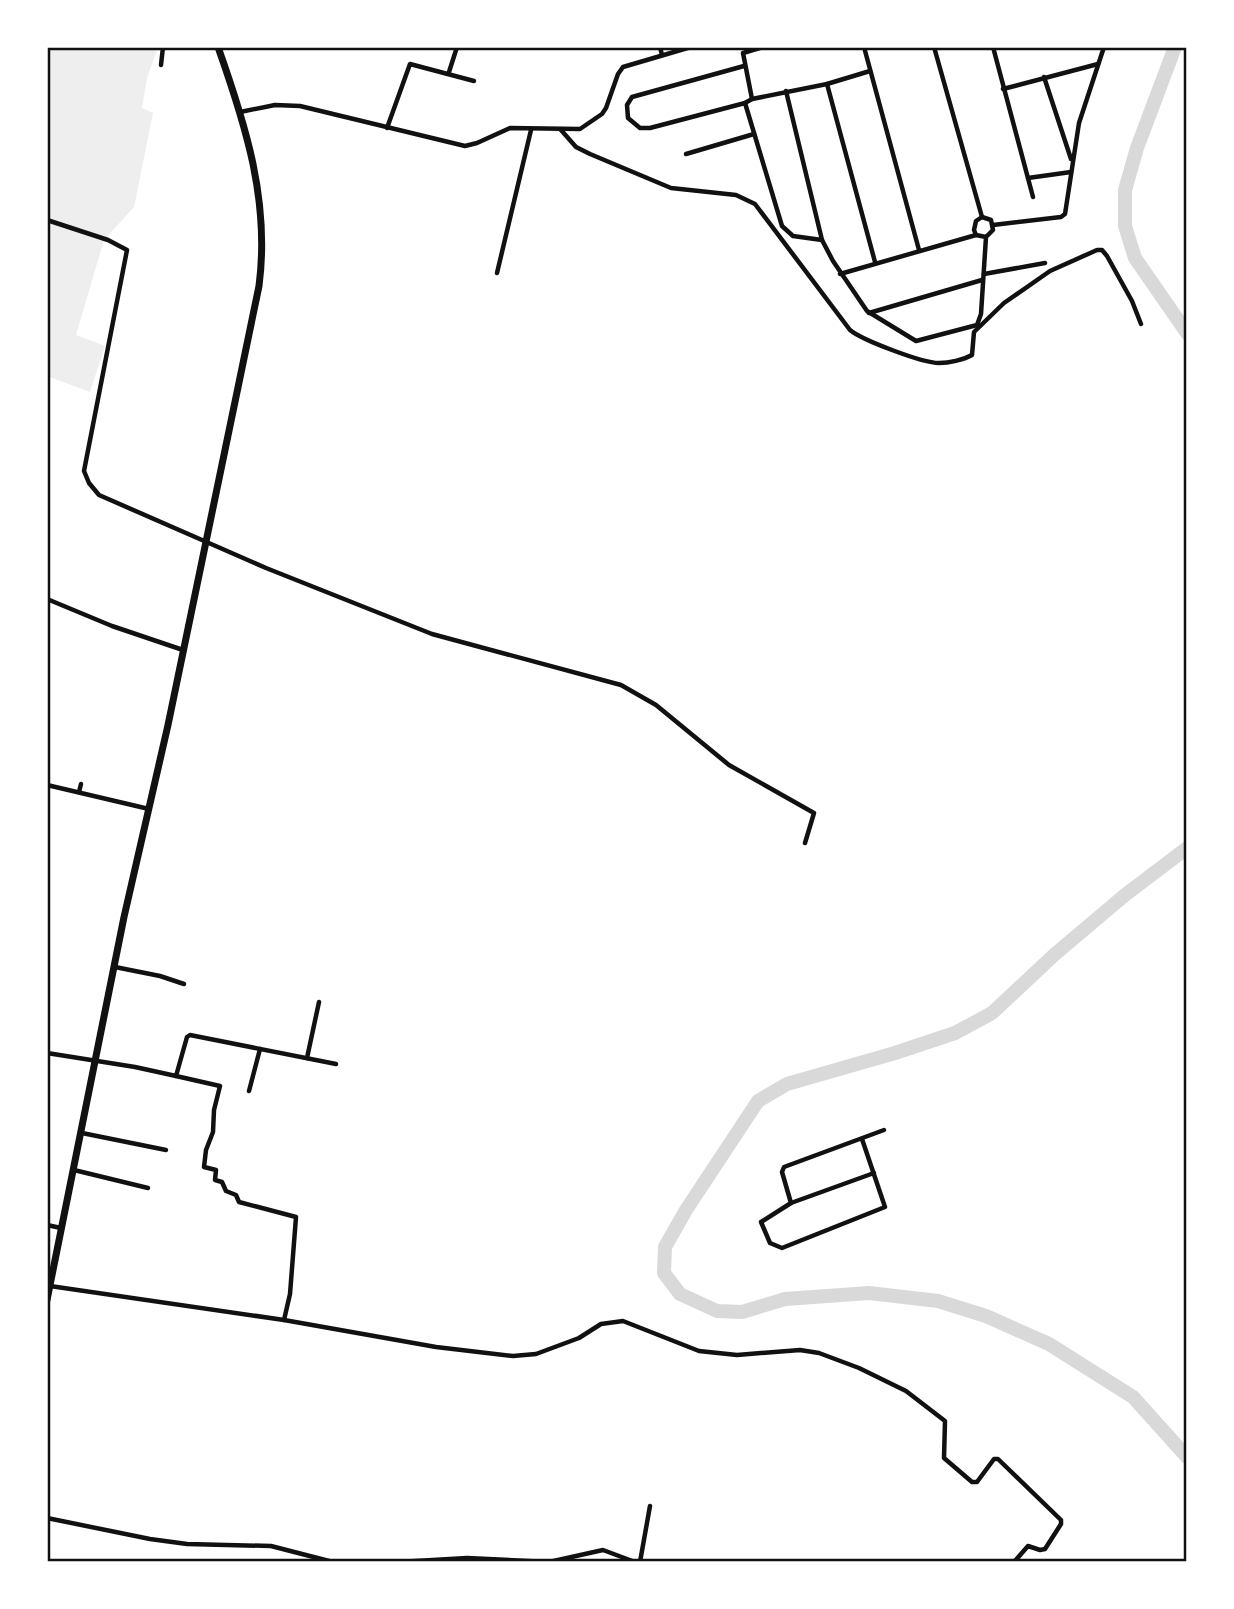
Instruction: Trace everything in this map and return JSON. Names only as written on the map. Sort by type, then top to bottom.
[{"type":"main road","points":[[47,1300],[115,967],[240,385],[262,262],[262,207],[256,174],[218,47]]},
{"type":"street","points":[[161,65],[163,47]]},
{"type":"street","points":[[449,72],[457,47]]},
{"type":"street","points":[[660,47],[662,55]]},
{"type":"street","points":[[239,113],[275,105],[300,106],[465,146],[510,128],[577,130],[602,114],[609,104],[613,87],[624,67],[691,47]]},
{"type":"street","points":[[752,99],[743,53],[761,47]]},
{"type":"street","points":[[872,47],[864,48],[919,250]]},
{"type":"street","points":[[934,47],[982,217]]},
{"type":"street","points":[[993,47],[1033,197]]},
{"type":"street","points":[[993,225],[1063,216],[1079,124],[1104,47]]},
{"type":"street","points":[[387,128],[410,64],[449,72],[474,81]]},
{"type":"street","points":[[1003,89],[1098,64]]},
{"type":"street","points":[[744,66],[632,97],[627,105],[628,118],[640,128],[650,128],[752,99],[827,84],[870,71]]},
{"type":"street","points":[[1044,77],[1072,163]]},
{"type":"street","points":[[827,84],[875,262]]},
{"type":"street","points":[[786,92],[822,240],[840,274],[869,313],[916,341],[973,327],[980,320],[986,237],[993,230],[991,220],[982,217]]},
{"type":"street","points":[[745,103],[782,226],[793,236],[822,240]]},
{"type":"street","points":[[497,273],[531,130]]},
{"type":"street","points":[[561,130],[569,141],[583,150],[671,188],[736,195],[755,204],[850,330],[865,339],[917,358],[938,363],[968,358],[973,352],[974,332],[1004,303],[1050,271],[1100,249],[1107,256],[1141,324]]},
{"type":"street","points":[[686,154],[754,134]]},
{"type":"street","points":[[1028,178],[1071,172]]},
{"type":"street","points":[[976,235],[974,225],[982,217]]},
{"type":"street","points":[[47,220],[108,240],[127,250],[84,471],[89,483],[99,495],[205,542],[432,634],[621,685],[656,705],[730,765],[814,813],[805,843]]},
{"type":"street","points":[[840,274],[976,235],[986,237]]},
{"type":"street","points":[[869,313],[983,277],[1045,263]]},
{"type":"street","points":[[47,599],[112,626],[183,650]]},
{"type":"street","points":[[79,792],[81,784]]},
{"type":"street","points":[[47,785],[149,809]]},
{"type":"street","points":[[115,967],[184,984]]},
{"type":"street","points":[[307,1058],[319,1002]]},
{"type":"street","points":[[176,1076],[188,1035],[336,1063]]},
{"type":"street","points":[[249,1091],[260,1049]]},
{"type":"street","points":[[47,1053],[96,1060],[220,1086],[204,1167],[216,1170],[215,1180],[222,1182],[226,1191],[236,1195],[239,1202],[296,1217],[290,1294],[284,1320]]},
{"type":"street","points":[[791,1203],[782,1172],[784,1167],[884,1130]]},
{"type":"street","points":[[82,1133],[166,1150]]},
{"type":"street","points":[[862,1139],[886,1204],[884,1208],[782,1248],[770,1243],[761,1222],[791,1203],[874,1173]]},
{"type":"street","points":[[74,1170],[148,1188]]},
{"type":"street","points":[[47,1225],[62,1229]]},
{"type":"street","points":[[50,1286],[284,1320],[436,1347],[513,1356],[536,1354],[579,1338],[601,1324],[623,1321],[699,1351],[737,1355],[800,1350],[826,1355],[895,1385],[926,1405],[945,1423],[944,1458],[972,1482],[977,1482],[993,1460],[998,1460],[1061,1520],[1045,1549],[1028,1546],[1014,1562]]},
{"type":"street","points":[[640,1562],[650,1506]]},
{"type":"street","points":[[47,1518],[187,1544],[271,1546],[333,1562]]},
{"type":"street","points":[[398,1562],[467,1558],[549,1562],[603,1549],[635,1562]]},
{"type":"shaded area","points":[[47,47],[158,47],[147,78],[142,108],[153,113],[134,207],[104,240],[76,335],[105,346],[90,392],[47,376]]},
{"type":"waterway","points":[[1175,47],[1137,148],[1125,190],[1125,226],[1135,258],[1187,333]]},
{"type":"waterway","points":[[1187,848],[1125,895],[1054,955],[992,1013],[955,1033],[787,1084],[758,1101],[686,1210],[665,1247],[664,1273],[680,1294],[717,1311],[742,1312],[785,1299],[869,1293],[938,1301],[986,1316],[1049,1344],[1133,1397],[1187,1457]]}]
